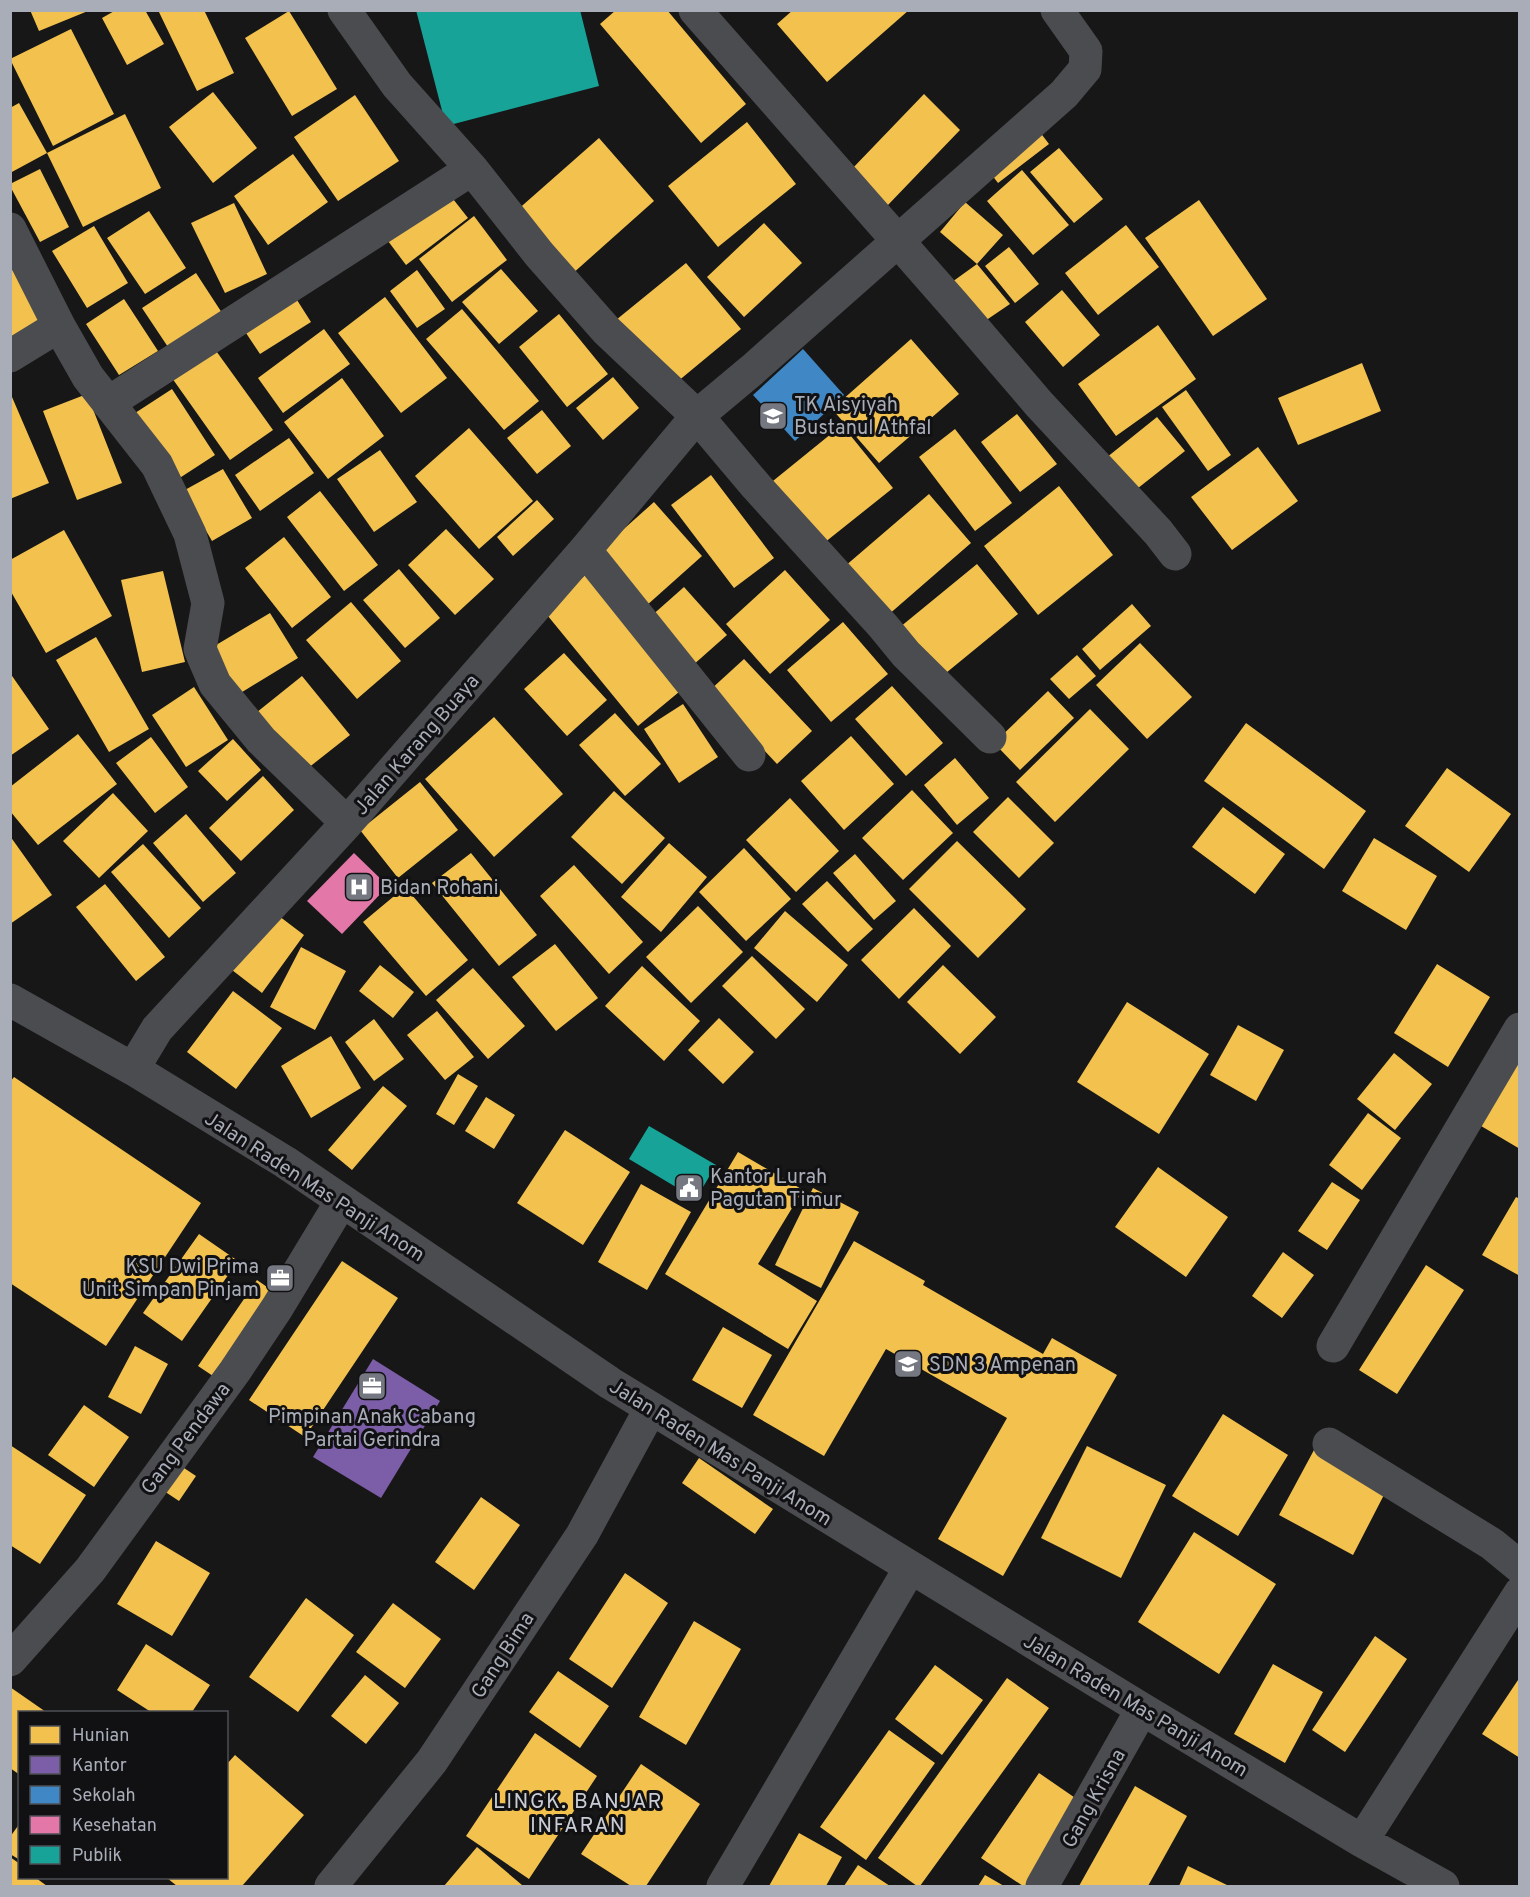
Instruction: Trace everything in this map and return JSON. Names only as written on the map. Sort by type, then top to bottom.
[{"type":"street","points":[[344,10],[397,85],[472,169],[539,254],[607,332],[697,416],[756,486],[906,654],[990,737]]},
{"type":"street","points":[[695,10],[1039,404],[1158,532],[1175,554]]},
{"type":"street","name":"Jalan Karang Buaya","points":[[133,1069],[157,1029],[347,823],[585,550],[697,416],[1064,94],[1085,69],[1086,51],[1058,10]]},
{"type":"street","points":[[108,403],[472,169]]},
{"type":"street","points":[[10,229],[59,326],[88,377],[157,465],[190,534],[208,603],[200,649],[215,684],[261,740],[347,823]]},
{"type":"street","points":[[10,356],[59,326]]},
{"type":"street","points":[[585,550],[749,755]]},
{"type":"street","name":"Jalan Raden Mas Panji Anom","points":[[13,1008],[133,1069],[285,1162],[610,1383],[910,1568],[1362,1841],[1405,1877],[1443,1887]]},
{"type":"street","points":[[1334,1346],[1519,1033]]},
{"type":"street","name":"Gang Pendawa","points":[[10,1660],[90,1570],[235,1371],[277,1308],[341,1202]]},
{"type":"street","name":"Gang Bima","points":[[331,1887],[432,1761],[582,1534],[651,1408]]},
{"type":"street","points":[[1329,1443],[1492,1544],[1520,1567]]},
{"type":"street","points":[[723,1887],[910,1568]]},
{"type":"street","points":[[1362,1841],[1520,1593]]},
{"type":"street","name":"Gang Krisna","points":[[1042,1887],[1142,1709]]},
{"type":"building: Hunian","points":[[30,10],[88,10],[88,11],[39,31]]},
{"type":"building: Hunian","points":[[116,10],[145,10],[164,44],[127,65],[102,18]]},
{"type":"building: Hunian","points":[[158,10],[204,10],[234,73],[197,91]]},
{"type":"building: Hunian","points":[[616,10],[667,10],[746,104],[701,143],[600,24]]},
{"type":"building: Hunian","points":[[793,10],[909,10],[827,82],[777,24]]},
{"type":"building: Hunian","points":[[289,11],[337,89],[292,116],[245,38]]},
{"type":"building: Hunian","points":[[71,29],[114,114],[53,146],[10,59]]},
{"type":"building: Hunian","points":[[213,92],[257,148],[213,183],[169,127]]},
{"type":"building: Hunian","points":[[924,94],[960,130],[887,206],[850,171]]},
{"type":"building: Hunian","points":[[355,95],[399,161],[338,201],[294,137]]},
{"type":"building: Hunian","points":[[19,103],[47,153],[10,173],[10,108]]},
{"type":"building: Hunian","points":[[125,114],[161,188],[83,227],[47,153]]},
{"type":"building: Hunian","points":[[747,122],[796,184],[718,247],[668,186]]},
{"type":"building: Hunian","points":[[1036,127],[1049,144],[998,183],[985,166]]},
{"type":"building: Hunian","points":[[599,138],[654,201],[571,275],[515,212]]},
{"type":"building: Hunian","points":[[1059,148],[1103,199],[1074,223],[1030,172]]},
{"type":"building: Hunian","points":[[293,154],[328,202],[268,245],[234,196]]},
{"type":"building: Hunian","points":[[40,169],[69,227],[40,242],[10,184]]},
{"type":"building: Hunian","points":[[1022,170],[1069,225],[1033,255],[987,201]]},
{"type":"building: Hunian","points":[[446,190],[468,218],[406,265],[385,237]]},
{"type":"building: Hunian","points":[[1199,200],[1267,299],[1213,336],[1145,238]]},
{"type":"building: Hunian","points":[[965,202],[1003,235],[977,264],[940,232]]},
{"type":"building: Hunian","points":[[234,203],[267,274],[225,293],[191,223]]},
{"type":"building: Hunian","points":[[149,211],[186,268],[145,294],[107,238]]},
{"type":"building: Hunian","points":[[474,216],[507,260],[452,302],[419,259]]},
{"type":"building: Hunian","points":[[764,223],[802,263],[744,317],[707,277]]},
{"type":"building: Hunian","points":[[1126,225],[1159,267],[1098,315],[1065,273]]},
{"type":"building: Hunian","points":[[94,226],[128,283],[87,308],[52,251]]},
{"type":"building: Hunian","points":[[1009,247],[1039,284],[1015,303],[985,266]]},
{"type":"building: Hunian","points":[[686,263],[741,329],[671,387],[616,320]]},
{"type":"building: Hunian","points":[[977,264],[1010,304],[982,323],[952,282]]},
{"type":"building: Hunian","points":[[10,266],[46,321],[10,340]]},
{"type":"building: Hunian","points":[[501,269],[538,311],[499,344],[462,302]]},
{"type":"building: Hunian","points":[[417,270],[445,309],[417,328],[390,291]]},
{"type":"building: Hunian","points":[[196,273],[224,316],[170,350],[142,308]]},
{"type":"building: Hunian","points":[[1062,290],[1100,335],[1063,367],[1025,322]]},
{"type":"building: Hunian","points":[[385,297],[447,378],[401,413],[338,333]]},
{"type":"building: Hunian","points":[[124,299],[158,351],[119,375],[86,324]]},
{"type":"building: Hunian","points":[[297,300],[311,322],[260,354],[246,333]]},
{"type":"building: Hunian","points":[[462,309],[539,401],[504,430],[426,339]]},
{"type":"building: Hunian","points":[[559,314],[608,374],[567,407],[519,347]]},
{"type":"building: Hunian","points":[[1158,325],[1196,379],[1116,436],[1078,384]]},
{"type":"building: Hunian","points":[[324,329],[350,364],[283,413],[258,378]]},
{"type":"building: Hunian","points":[[911,339],[959,394],[879,463],[832,409]]},
{"type":"building: Hunian","points":[[214,348],[273,430],[230,460],[172,378]]},
{"type":"building: Hunian","points":[[1362,363],[1381,411],[1298,445],[1278,398]]},
{"type":"building: Hunian","points":[[613,377],[639,408],[603,440],[576,408]]},
{"type":"building: Hunian","points":[[342,378],[384,436],[328,479],[284,422]]},
{"type":"building: Hunian","points":[[172,389],[215,455],[175,481],[132,415]]},
{"type":"building: Hunian","points":[[1186,390],[1231,455],[1208,471],[1162,407]]},
{"type":"building: Hunian","points":[[87,394],[122,483],[77,500],[43,411]]},
{"type":"building: Hunian","points":[[12,397],[49,483],[10,499],[10,398]]},
{"type":"building: Hunian","points":[[542,410],[571,446],[537,474],[507,438]]},
{"type":"building: Hunian","points":[[1017,414],[1057,464],[1020,492],[981,442]]},
{"type":"building: Hunian","points":[[1157,417],[1185,451],[1128,496],[1101,462]]},
{"type":"building: Hunian","points":[[842,425],[893,488],[819,547],[768,485]]},
{"type":"building: Hunian","points":[[469,428],[533,501],[479,549],[415,476]]},
{"type":"building: Hunian","points":[[955,429],[1012,503],[975,531],[919,457]]},
{"type":"building: Hunian","points":[[289,438],[314,473],[260,511],[235,475]]},
{"type":"building: Hunian","points":[[1258,447],[1298,501],[1232,550],[1191,497]]},
{"type":"building: Hunian","points":[[380,450],[417,502],[374,532],[337,479]]},
{"type":"building: Hunian","points":[[223,469],[252,518],[212,541],[183,491]]},
{"type":"building: Hunian","points":[[711,475],[774,558],[734,588],[671,505]]},
{"type":"building: Hunian","points":[[1059,486],[1113,555],[1038,615],[984,546]]},
{"type":"building: Hunian","points":[[320,491],[378,565],[344,591],[287,517]]},
{"type":"building: Hunian","points":[[929,494],[971,543],[887,616],[844,567]]},
{"type":"building: Hunian","points":[[537,500],[554,519],[513,556],[497,537]]},
{"type":"building: Hunian","points":[[654,502],[702,556],[646,606],[598,552]]},
{"type":"building: Hunian","points":[[446,529],[494,579],[455,615],[408,565]]},
{"type":"building: Hunian","points":[[64,530],[112,616],[46,653],[10,590],[10,560]]},
{"type":"building: Hunian","points":[[284,537],[331,597],[292,628],[245,568]]},
{"type":"building: Hunian","points":[[977,564],[1018,614],[935,682],[894,632]]},
{"type":"building: Hunian","points":[[399,569],[440,618],[405,648],[363,600]]},
{"type":"building: Hunian","points":[[785,570],[830,620],[770,674],[726,624]]},
{"type":"building: Hunian","points":[[163,571],[185,662],[142,672],[121,580]]},
{"type":"building: Hunian","points":[[589,572],[685,687],[638,726],[543,610]]},
{"type":"building: Hunian","points":[[684,587],[727,635],[692,666],[649,618]]},
{"type":"building: Hunian","points":[[351,602],[401,661],[357,699],[306,640]]},
{"type":"building: Hunian","points":[[1132,604],[1151,626],[1100,670],[1082,649]]},
{"type":"building: Hunian","points":[[270,613],[298,658],[234,697],[206,651]]},
{"type":"building: Hunian","points":[[843,622],[888,674],[831,722],[787,670]]},
{"type":"building: Hunian","points":[[96,637],[149,729],[109,752],[56,660]]},
{"type":"building: Hunian","points":[[1140,643],[1192,697],[1147,739],[1096,685]]},
{"type":"building: Hunian","points":[[564,653],[607,700],[567,736],[524,689]]},
{"type":"building: Hunian","points":[[1077,655],[1096,676],[1069,699],[1050,679]]},
{"type":"building: Hunian","points":[[744,659],[812,731],[777,764],[709,691]]},
{"type":"building: Hunian","points":[[10,673],[49,729],[10,756]]},
{"type":"building: Hunian","points":[[302,676],[350,735],[298,776],[252,716]]},
{"type":"building: Hunian","points":[[892,686],[943,743],[906,776],[855,719]]},
{"type":"building: Hunian","points":[[194,687],[228,740],[186,767],[152,715]]},
{"type":"building: Hunian","points":[[1048,691],[1074,718],[1020,770],[994,743]]},
{"type":"building: Hunian","points":[[683,704],[718,757],[679,783],[644,729]]},
{"type":"building: Hunian","points":[[1090,709],[1129,749],[1055,822],[1016,782]]},
{"type":"building: Hunian","points":[[615,713],[661,764],[625,796],[579,745]]},
{"type":"building: Hunian","points":[[494,717],[563,794],[494,857],[425,779]]},
{"type":"building: Hunian","points":[[1246,723],[1366,811],[1324,869],[1204,781]]},
{"type":"building: Hunian","points":[[78,734],[117,784],[38,845],[10,811],[10,787]]},
{"type":"building: Hunian","points":[[851,736],[894,784],[844,830],[801,781]]},
{"type":"building: Hunian","points":[[151,737],[188,787],[155,813],[116,763]]},
{"type":"building: Hunian","points":[[233,739],[261,770],[227,801],[198,771]]},
{"type":"building: Hunian","points":[[955,758],[989,798],[957,825],[924,785]]},
{"type":"building: Hunian","points":[[1447,768],[1511,814],[1469,872],[1405,826]]},
{"type":"building: Hunian","points":[[263,776],[294,810],[241,861],[209,828]]},
{"type":"building: Hunian","points":[[420,782],[458,830],[398,878],[360,830]]},
{"type":"building: Hunian","points":[[912,790],[953,833],[903,880],[862,838]]},
{"type":"building: Hunian","points":[[614,791],[665,838],[622,884],[571,837]]},
{"type":"building: Hunian","points":[[113,793],[148,831],[99,878],[63,841]]},
{"type":"building: Hunian","points":[[1008,797],[1054,843],[1019,878],[973,832]]},
{"type":"building: Hunian","points":[[790,798],[839,851],[796,892],[746,840]]},
{"type":"building: Hunian","points":[[1223,807],[1285,854],[1255,894],[1192,847]]},
{"type":"building: Hunian","points":[[186,814],[236,873],[203,902],[153,843]]},
{"type":"building: Hunian","points":[[10,836],[52,895],[10,924]]},
{"type":"building: Hunian","points":[[1374,838],[1437,876],[1406,930],[1342,891]]},
{"type":"building: Hunian","points":[[957,841],[1026,909],[978,958],[909,889]]},
{"type":"building: Hunian","points":[[669,843],[707,877],[661,932],[621,897]]},
{"type":"building: Hunian","points":[[143,844],[201,908],[169,938],[111,872]]},
{"type":"building: Hunian","points":[[744,848],[791,899],[746,941],[699,892]]},
{"type":"building: Hunian","points":[[471,853],[537,935],[499,966],[432,883]]},
{"type":"building: Hunian","points":[[855,854],[896,901],[874,920],[833,873]]},
{"type":"building: Hunian","points":[[574,865],[643,942],[609,974],[540,896]]},
{"type":"building: Hunian","points":[[827,881],[873,929],[848,952],[802,904]]},
{"type":"building: Hunian","points":[[105,884],[165,957],[136,981],[76,907]]},
{"type":"building: Hunian","points":[[405,887],[468,960],[426,996],[363,922]]},
{"type":"building: Hunian","points":[[698,906],[743,952],[691,1003],[646,957]]},
{"type":"building: Hunian","points":[[914,908],[951,946],[899,999],[861,960]]},
{"type":"building: Hunian","points":[[785,911],[848,965],[817,1002],[754,948]]},
{"type":"building: Hunian","points":[[275,913],[304,935],[262,993],[232,970]]},
{"type":"building: Hunian","points":[[555,944],[598,998],[556,1031],[512,977]]},
{"type":"building: Hunian","points":[[301,947],[346,971],[315,1030],[270,1007]]},
{"type":"building: Hunian","points":[[752,956],[805,1009],[776,1039],[722,986]]},
{"type":"building: Hunian","points":[[1437,964],[1490,997],[1448,1067],[1394,1033]]},
{"type":"building: Hunian","points":[[380,965],[414,992],[393,1018],[359,991]]},
{"type":"building: Hunian","points":[[943,965],[996,1017],[960,1054],[907,1002]]},
{"type":"building: Hunian","points":[[642,966],[700,1021],[664,1061],[605,1006]]},
{"type":"building: Hunian","points":[[473,968],[525,1026],[488,1059],[436,1000]]},
{"type":"building: Hunian","points":[[233,991],[282,1028],[236,1089],[187,1052]]},
{"type":"building: Hunian","points":[[1127,1002],[1209,1054],[1159,1134],[1077,1082]]},
{"type":"building: Hunian","points":[[437,1011],[474,1057],[445,1080],[407,1035]]},
{"type":"building: Hunian","points":[[719,1018],[754,1052],[723,1084],[688,1050]]},
{"type":"building: Hunian","points":[[374,1019],[404,1059],[374,1081],[345,1042]]},
{"type":"building: Hunian","points":[[1238,1025],[1284,1050],[1256,1101],[1210,1075]]},
{"type":"building: Hunian","points":[[331,1036],[361,1088],[311,1118],[281,1066]]},
{"type":"building: Hunian","points":[[1394,1053],[1432,1084],[1395,1130],[1357,1099]]},
{"type":"building: Hunian","points":[[1520,1058],[1520,1149],[1476,1123]]},
{"type":"building: Hunian","points":[[458,1074],[478,1086],[454,1125],[436,1114]]},
{"type":"building: Hunian","points":[[14,1077],[201,1203],[106,1346],[10,1283],[10,1082]]},
{"type":"building: Hunian","points":[[383,1086],[407,1106],[352,1170],[328,1150]]},
{"type":"building: Hunian","points":[[486,1097],[515,1115],[494,1149],[465,1131]]},
{"type":"building: Hunian","points":[[1368,1113],[1401,1138],[1362,1190],[1329,1165]]},
{"type":"building: Hunian","points":[[565,1130],[630,1172],[583,1245],[517,1203]]},
{"type":"building: Hunian","points":[[738,1152],[803,1190],[758,1264],[817,1301],[788,1349],[665,1274]]},
{"type":"building: Hunian","points":[[1158,1167],[1228,1217],[1186,1277],[1115,1227]]},
{"type":"building: Hunian","points":[[1332,1182],[1360,1200],[1327,1250],[1298,1231]]},
{"type":"building: Hunian","points":[[641,1184],[691,1212],[647,1290],[598,1262]]},
{"type":"building: Hunian","points":[[813,1188],[859,1212],[821,1288],[775,1265]]},
{"type":"building: Hunian","points":[[1516,1197],[1520,1199],[1520,1276],[1482,1255]]},
{"type":"building: Hunian","points":[[199,1234],[238,1261],[182,1341],[143,1313]]},
{"type":"building: Hunian","points":[[854,1241],[925,1281],[923,1285],[1043,1354],[1052,1338],[1117,1375],[1003,1576],[938,1539],[1007,1418],[886,1349],[824,1456],[753,1415]]},
{"type":"building: Hunian","points":[[1283,1252],[1314,1275],[1282,1318],[1252,1296]]},
{"type":"building: Hunian","points":[[342,1261],[398,1298],[305,1437],[249,1400]]},
{"type":"building: Hunian","points":[[1426,1265],[1464,1290],[1397,1394],[1359,1370]]},
{"type":"building: Hunian","points":[[257,1280],[280,1296],[222,1382],[198,1366]]},
{"type":"building: Hunian","points":[[723,1327],[772,1355],[742,1408],[692,1380]]},
{"type":"building: Hunian","points":[[135,1346],[168,1364],[141,1414],[108,1397]]},
{"type":"building: Hunian","points":[[84,1405],[129,1437],[94,1487],[48,1455]]},
{"type":"building: Hunian","points":[[1223,1414],[1288,1455],[1238,1536],[1172,1496]]},
{"type":"building: Hunian","points":[[10,1445],[86,1495],[40,1564],[10,1545]]},
{"type":"building: Hunian","points":[[1087,1446],[1166,1485],[1121,1578],[1041,1538]]},
{"type":"building: Hunian","points":[[1314,1450],[1387,1489],[1353,1555],[1279,1515]]},
{"type":"building: Hunian","points":[[699,1458],[773,1509],[755,1534],[682,1483]]},
{"type":"building: Hunian","points":[[172,1460],[196,1476],[179,1501],[155,1485]]},
{"type":"building: Hunian","points":[[481,1497],[520,1525],[474,1590],[435,1562]]},
{"type":"building: Hunian","points":[[1194,1532],[1276,1584],[1219,1674],[1138,1622]]},
{"type":"building: Hunian","points":[[156,1541],[210,1573],[172,1636],[117,1604]]},
{"type":"building: Hunian","points":[[625,1573],[668,1603],[612,1688],[569,1659]]},
{"type":"building: Hunian","points":[[306,1598],[354,1635],[298,1712],[249,1677]]},
{"type":"building: Hunian","points":[[393,1603],[441,1639],[405,1688],[356,1652]]},
{"type":"building: Hunian","points":[[694,1621],[741,1649],[686,1745],[639,1717]]},
{"type":"building: Hunian","points":[[1375,1636],[1407,1659],[1345,1752],[1312,1730]]},
{"type":"building: Hunian","points":[[146,1644],[210,1685],[193,1711],[149,1711],[117,1690]]},
{"type":"building: Hunian","points":[[1273,1664],[1323,1692],[1285,1763],[1234,1734]]},
{"type":"building: Hunian","points":[[935,1665],[983,1700],[942,1755],[895,1719]]},
{"type":"building: Hunian","points":[[558,1671],[609,1706],[580,1748],[529,1712]]},
{"type":"building: Hunian","points":[[365,1675],[399,1703],[366,1744],[331,1716]]},
{"type":"building: Hunian","points":[[1520,1677],[1520,1758],[1482,1734]]},
{"type":"building: Hunian","points":[[1007,1678],[1049,1708],[920,1886],[917,1886],[878,1858]]},
{"type":"building: Hunian","points":[[10,1687],[45,1711],[18,1711],[18,1774],[10,1768]]},
{"type":"building: Hunian","points":[[889,1730],[935,1763],[866,1860],[820,1827]]},
{"type":"building: Hunian","points":[[535,1733],[597,1776],[529,1879],[466,1836]]},
{"type":"building: Hunian","points":[[235,1755],[304,1815],[242,1886],[177,1886],[168,1879],[228,1879],[228,1763]]},
{"type":"building: Hunian","points":[[641,1764],[700,1804],[646,1886],[631,1886],[581,1854]]},
{"type":"building: Hunian","points":[[1039,1773],[1084,1804],[1028,1886],[1023,1886],[981,1858]]},
{"type":"building: Hunian","points":[[1135,1786],[1187,1816],[1148,1886],[1079,1886]]},
{"type":"building: Hunian","points":[[18,1826],[18,1859],[10,1854],[10,1837]]},
{"type":"building: Hunian","points":[[799,1833],[842,1857],[826,1886],[769,1886]]},
{"type":"building: Hunian","points":[[477,1847],[522,1885],[444,1886]]},
{"type":"building: Hunian","points":[[10,1857],[18,1863],[18,1879],[37,1879],[47,1886],[10,1886]]},
{"type":"building: Hunian","points":[[858,1865],[890,1886],[844,1886]]},
{"type":"building: Hunian","points":[[1188,1866],[1229,1886],[1179,1886]]},
{"type":"building: Hunian","points":[[985,1875],[1004,1886],[978,1886]]},
{"type":"building: Kantor","points":[[373,1359],[440,1401],[381,1498],[313,1457]]},
{"type":"building: Sekolah","points":[[803,349],[844,395],[795,441],[753,395]]},
{"type":"building: Kesehatan","points":[[354,853],[388,886],[342,934],[307,901]]},
{"type":"building: Publik","points":[[416,10],[580,10],[599,86],[446,126]]},
{"type":"building: Publik","points":[[649,1126],[716,1165],[696,1199],[629,1159]]},
{"type":"place","name":"TK Aisyiyah Bustanul Athfal","points":[[773,416]]},
{"type":"place","name":"Bidan Rohani","points":[[359,887]]},
{"type":"place","name":"Kantor Lurah Pagutan Timur","points":[[689,1188]]},
{"type":"place","name":"KSU Dwi Prima Unit Simpan Pinjam","points":[[280,1278]]},
{"type":"place","name":"SDN 3 Ampenan","points":[[908,1364]]},
{"type":"place","name":"Pimpinan Anak Cabang Partai Gerindra","points":[[372,1386]]},
{"type":"district","name":"LINGK. BANJAR INFARAN","points":[[578,1813]]}]
